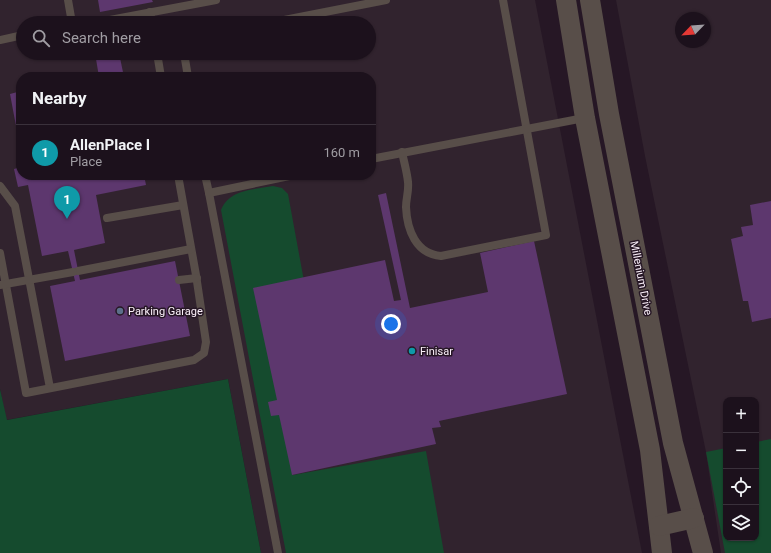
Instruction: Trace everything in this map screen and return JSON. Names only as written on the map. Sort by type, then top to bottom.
[{"type":"street","points":[[566,0],[585,118],[650,450],[662,553]]},
{"type":"street","name":"Millenium Drive","points":[[590,0],[609,114],[673,442],[703,553]]},
{"type":"street","points":[[585,118],[609,114]]},
{"type":"street","points":[[659,526],[694,518]]},
{"type":"lane","points":[[68,0],[71,16]]},
{"type":"lane","points":[[130,16],[216,0]]},
{"type":"lane","points":[[305,16],[386,0]]},
{"type":"lane","points":[[402,152],[408,182],[406,207],[414,241],[422,251],[432,255],[441,256],[546,235],[503,0]]},
{"type":"lane","points":[[150,12],[151,16]]},
{"type":"lane","points":[[0,40],[16,37]]},
{"type":"lane","points":[[158,60],[160,72]]},
{"type":"lane","points":[[185,60],[187,72]]},
{"type":"lane","points":[[376,158],[585,118]]},
{"type":"lane","points":[[0,253],[3,284],[26,394],[194,360],[204,353],[206,342],[197,278],[179,180]]},
{"type":"lane","points":[[206,180],[278,553]]},
{"type":"lane","points":[[209,193],[270,180]]},
{"type":"lane","points":[[0,186],[15,206],[50,388]]},
{"type":"lane","points":[[107,218],[183,205]]},
{"type":"lane","points":[[3,284],[191,249]]},
{"type":"lane","points":[[179,280],[197,278]]},
{"type":"shaded area","points":[[0,0],[535,0],[642,553],[261,553],[228,379],[6,420],[0,389]]},
{"type":"shaded area","points":[[616,0],[771,0],[771,553],[721,553],[706,452],[645,156]]},
{"type":"green space","points":[[273,186],[282,188],[288,194],[304,281],[258,290],[293,475],[426,451],[444,553],[286,553],[221,210],[225,203],[236,194]]},
{"type":"green space","points":[[228,379],[261,553],[0,553],[0,389],[7,420]]},
{"type":"green space","points":[[771,439],[771,553],[725,553],[706,452],[723,449],[723,541],[759,541],[759,441]]},
{"type":"building","points":[[98,0],[152,0],[153,2],[100,12]]},
{"type":"building","points":[[96,60],[120,60],[123,72],[98,72]]},
{"type":"building","points":[[16,92],[16,126],[10,94]]},
{"type":"building","name":"Parking Garage","points":[[16,180],[145,180],[146,185],[96,195],[105,243],[74,250],[80,280],[175,261],[190,336],[65,361],[50,286],[75,281],[68,251],[42,256],[28,185],[18,187]]},
{"type":"building","name":"Finisar","points":[[386,193],[410,308],[488,292],[480,253],[534,241],[567,394],[439,421],[441,427],[432,428],[436,444],[292,475],[279,415],[271,416],[268,402],[277,400],[253,288],[385,260],[394,301],[401,300],[378,195]]},
{"type":"building","points":[[771,201],[771,318],[752,322],[748,301],[743,301],[731,239],[743,236],[741,227],[753,225],[750,205]]},
{"type":"place","name":"AllenPlace I","points":[[67,219]]},
{"type":"place","name":"Parking Garage","points":[[120,311]]},
{"type":"place","name":"Finisar","points":[[412,351]]}]
